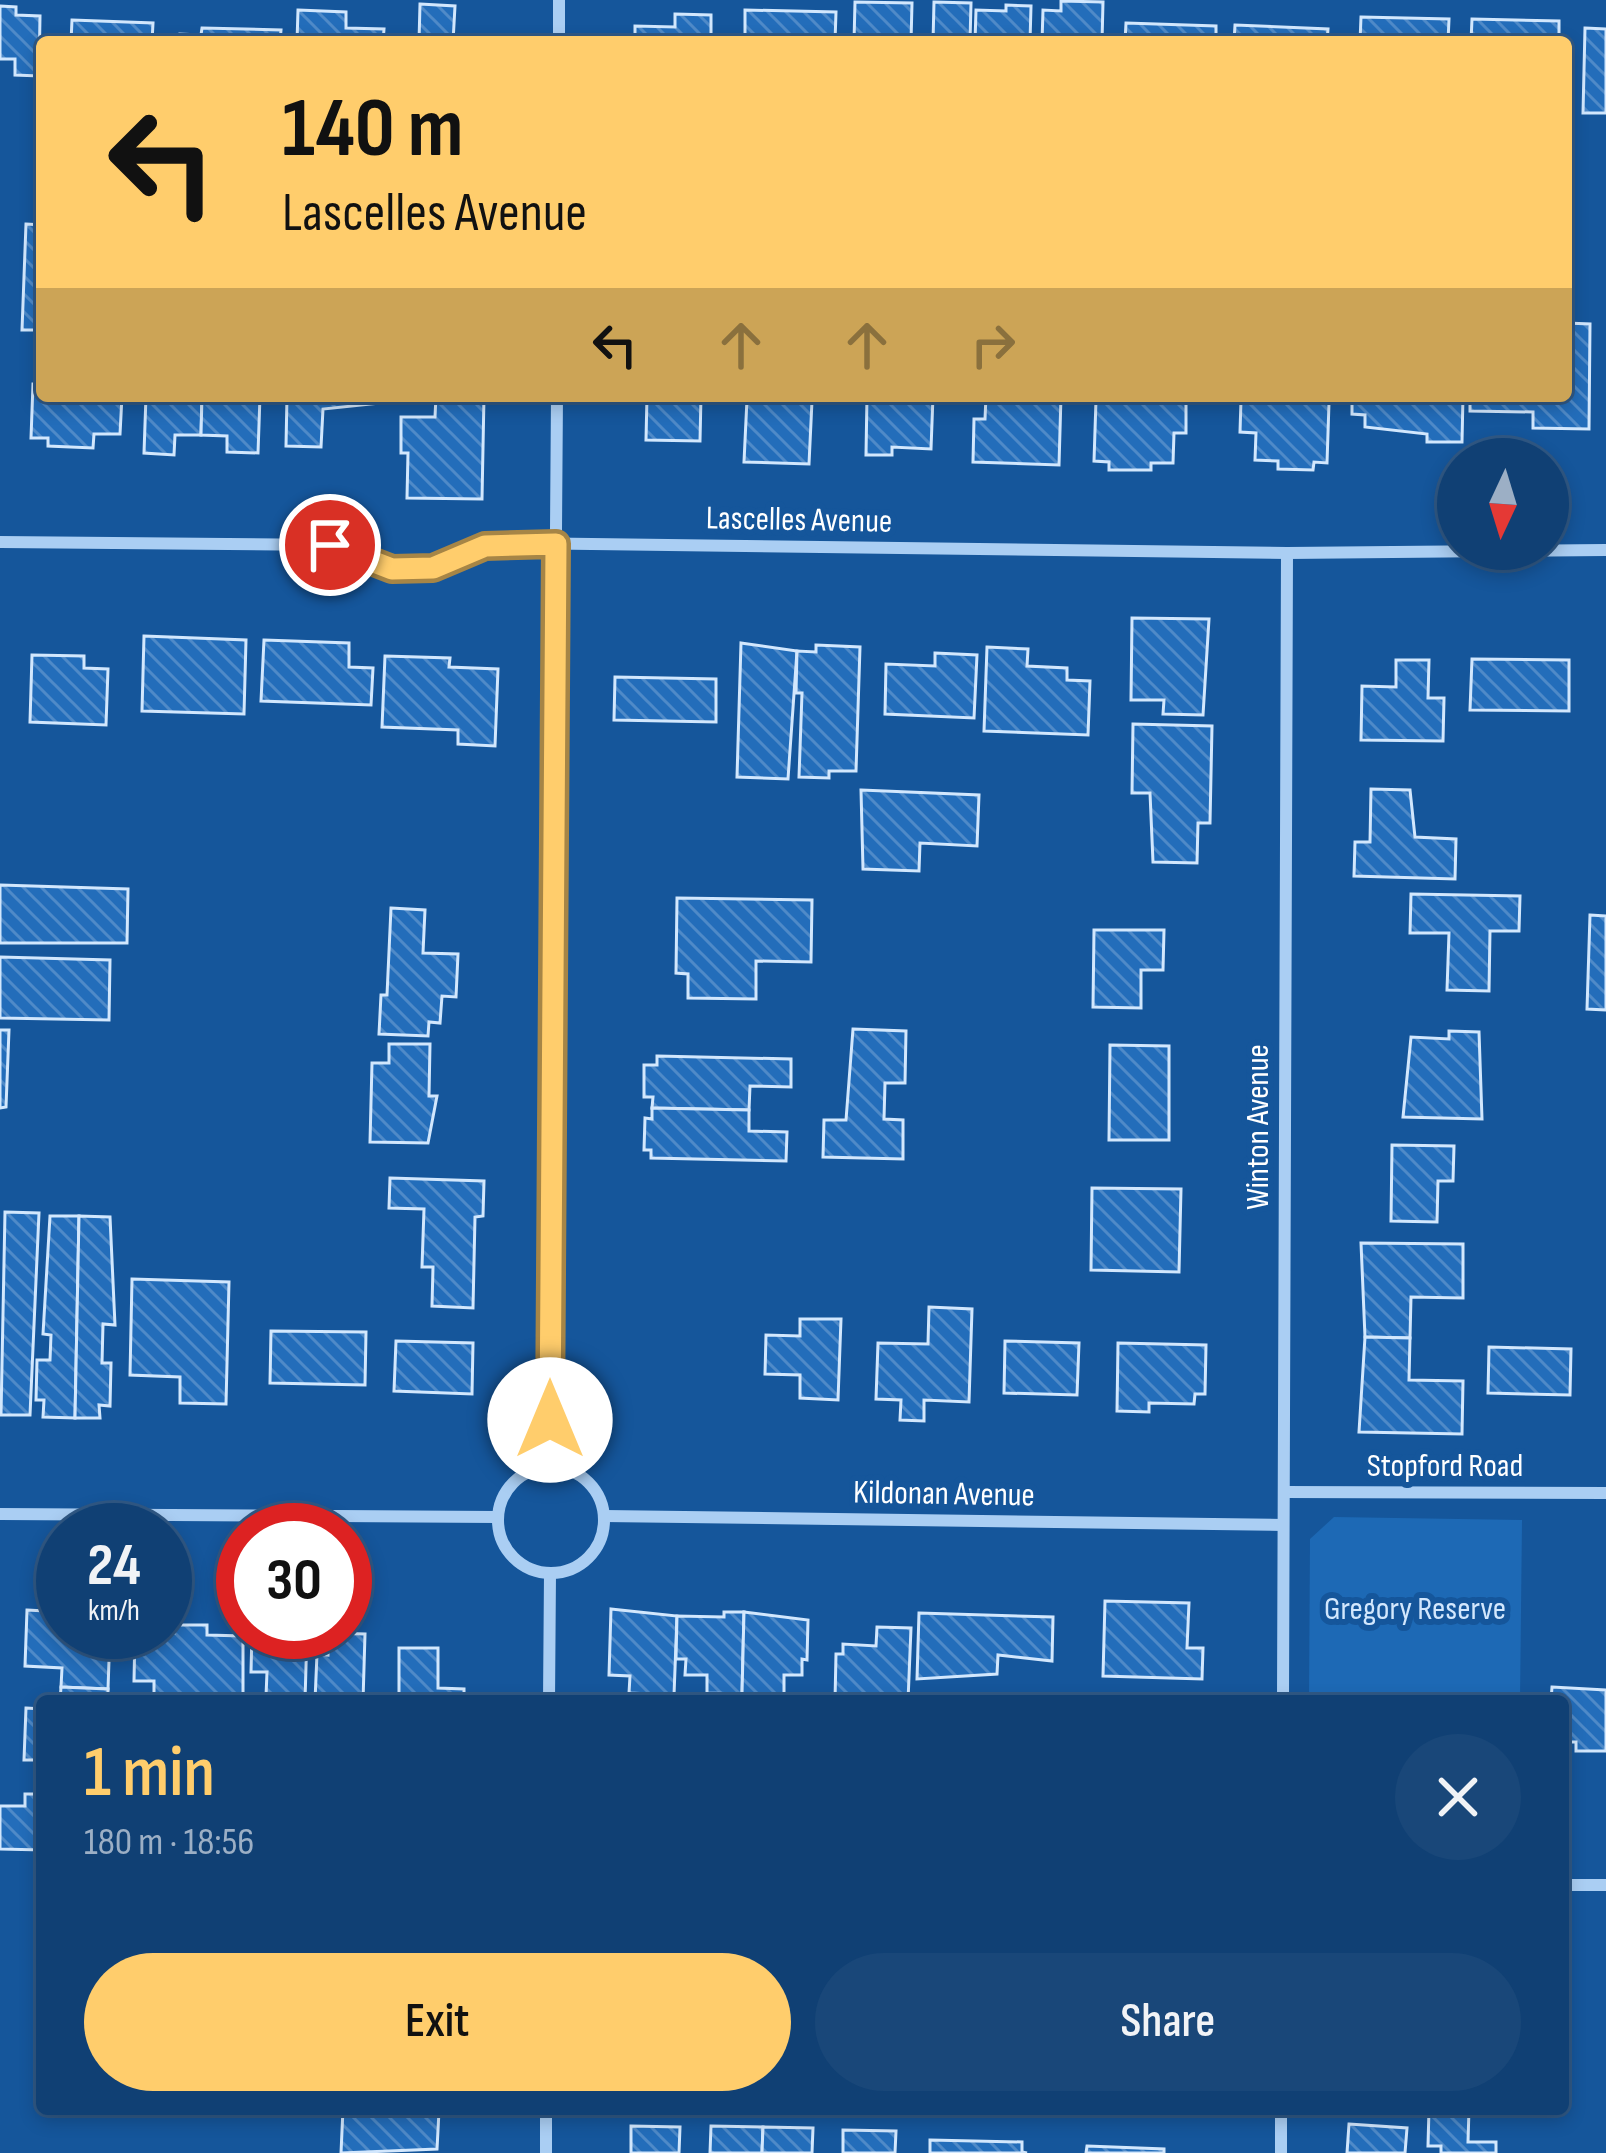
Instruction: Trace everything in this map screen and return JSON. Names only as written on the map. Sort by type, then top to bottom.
[{"type":"street","points":[[559,0],[559,36]]},
{"type":"street","points":[[549,1466],[557,402]]},
{"type":"street","name":"Lascelles Avenue","points":[[0,542],[330,545],[392,569],[433,568],[485,546],[556,544],[1287,553],[1606,550]]},
{"type":"street","name":"Winton Avenue","points":[[1283,1695],[1287,553]]},
{"type":"street","points":[[549,1466],[566,1469],[592,1486],[604,1516],[602,1533],[583,1562],[550,1573],[518,1562],[507,1550],[497,1517],[508,1487],[534,1469],[549,1466]]},
{"type":"street","name":"Stopford Road","points":[[1283,1492],[1606,1493]]},
{"type":"street","points":[[0,1514],[497,1517]]},
{"type":"street","name":"Kildonan Avenue","points":[[604,1516],[1283,1526]]},
{"type":"street","points":[[549,1695],[550,1573]]},
{"type":"street","points":[[1569,1885],[1606,1885]]},
{"type":"street","points":[[546,2115],[546,2153]]},
{"type":"street","points":[[1281,2115],[1281,2153]]},
{"type":"green space","name":"Gregory Reserve","points":[[1334,1517],[1522,1520],[1520,1695],[1309,1695],[1310,1539]]},
{"type":"building","points":[[1061,1],[1103,2],[1102,36],[1042,36],[1043,10],[1061,11]]},
{"type":"building","points":[[855,2],[912,3],[911,36],[854,36]]},
{"type":"building","points":[[934,2],[971,3],[970,36],[933,36]]},
{"type":"building","points":[[420,4],[455,6],[453,36],[419,36]]},
{"type":"building","points":[[1006,5],[1031,6],[1030,36],[975,36],[976,10],[1006,11]]},
{"type":"building","points":[[0,6],[16,7],[16,15],[40,16],[36,76],[15,75],[15,59],[0,59]]},
{"type":"building","points":[[298,10],[346,12],[346,28],[384,29],[383,36],[297,36]]},
{"type":"building","points":[[745,10],[836,12],[835,36],[745,36]]},
{"type":"building","points":[[675,14],[711,15],[711,36],[635,36],[635,26],[675,27]]},
{"type":"building","points":[[1361,17],[1449,19],[1448,36],[1360,36]]},
{"type":"building","points":[[1472,19],[1559,21],[1559,36],[1471,36]]},
{"type":"building","points":[[72,20],[153,23],[152,36],[71,36]]},
{"type":"building","points":[[1126,23],[1216,26],[1216,36],[1125,36]]},
{"type":"building","points":[[1235,25],[1328,29],[1327,36],[1234,36]]},
{"type":"building","points":[[202,28],[281,30],[280,36],[180,36],[180,34],[201,35]]},
{"type":"building","points":[[1585,28],[1606,29],[1606,113],[1583,113]]},
{"type":"building","points":[[26,224],[36,225],[36,330],[22,330]]},
{"type":"building","points":[[1572,323],[1590,324],[1589,429],[1533,428],[1533,412],[1470,411],[1470,402],[1572,402]]},
{"type":"building","points":[[33,384],[36,402],[122,402],[120,434],[94,434],[93,448],[48,446],[48,438],[31,438]]},
{"type":"building","points":[[146,402],[202,402],[201,435],[175,435],[174,455],[144,453]]},
{"type":"building","points":[[202,402],[260,402],[258,453],[227,452],[227,436],[201,435]]},
{"type":"building","points":[[287,402],[381,402],[323,409],[321,447],[286,446]]},
{"type":"building","points":[[436,402],[484,402],[482,499],[407,498],[408,453],[401,453],[401,417],[435,417]]},
{"type":"building","points":[[647,402],[701,402],[700,441],[646,440]]},
{"type":"building","points":[[747,402],[812,402],[809,464],[744,462]]},
{"type":"building","points":[[867,402],[933,402],[931,449],[892,447],[892,455],[866,455]]},
{"type":"building","points":[[986,402],[1061,402],[1059,465],[973,462],[974,419],[985,419]]},
{"type":"building","points":[[1096,402],[1186,402],[1186,433],[1174,433],[1173,463],[1151,463],[1151,470],[1109,470],[1109,462],[1094,461]]},
{"type":"building","points":[[1241,402],[1329,403],[1327,463],[1314,462],[1313,470],[1278,469],[1278,461],[1255,460],[1256,433],[1240,432]]},
{"type":"building","points":[[1352,402],[1463,402],[1462,438],[1427,442],[1427,434],[1365,427],[1365,415],[1352,414]]},
{"type":"building","points":[[1132,618],[1209,619],[1203,715],[1163,714],[1164,700],[1131,700]]},
{"type":"building","points":[[144,636],[246,640],[244,714],[142,711]]},
{"type":"building","points":[[264,640],[349,643],[349,667],[373,668],[371,705],[261,701]]},
{"type":"building","points":[[741,643],[797,651],[788,779],[737,777]]},
{"type":"building","points":[[816,645],[860,647],[856,771],[829,771],[829,778],[799,777],[802,693],[796,693],[797,651],[816,652]]},
{"type":"building","points":[[987,647],[1028,649],[1027,666],[1067,668],[1067,680],[1090,681],[1088,735],[984,731]]},
{"type":"building","points":[[935,653],[977,655],[974,718],[885,714],[886,664],[935,666]]},
{"type":"building","points":[[32,655],[84,656],[84,668],[108,669],[106,725],[30,722]]},
{"type":"building","points":[[385,656],[450,658],[449,667],[498,669],[495,746],[458,744],[458,730],[382,727]]},
{"type":"building","points":[[1472,659],[1569,660],[1569,711],[1470,710]]},
{"type":"building","points":[[1396,660],[1429,660],[1428,698],[1444,698],[1443,741],[1361,740],[1362,686],[1396,687]]},
{"type":"building","points":[[615,677],[716,679],[716,722],[614,720]]},
{"type":"building","points":[[1133,724],[1212,726],[1210,823],[1198,823],[1197,863],[1153,862],[1150,793],[1132,793]]},
{"type":"building","points":[[1371,789],[1410,790],[1415,837],[1456,839],[1455,879],[1354,876],[1355,842],[1370,842]]},
{"type":"building","points":[[861,790],[979,795],[977,846],[920,843],[919,871],[863,869]]},
{"type":"building","points":[[0,885],[128,889],[127,943],[0,943]]},
{"type":"building","points":[[1411,894],[1520,896],[1519,931],[1490,931],[1489,991],[1447,990],[1449,933],[1410,933]]},
{"type":"building","points":[[677,898],[812,900],[811,962],[756,961],[756,999],[688,998],[688,974],[676,973]]},
{"type":"building","points":[[391,908],[425,910],[423,953],[458,954],[456,997],[442,996],[440,1023],[429,1022],[428,1036],[379,1034],[381,995],[387,995]]},
{"type":"building","points":[[1590,915],[1606,916],[1606,1010],[1587,1009]]},
{"type":"building","points":[[1094,930],[1164,930],[1163,970],[1141,970],[1141,1008],[1093,1007]]},
{"type":"building","points":[[0,957],[110,960],[109,1020],[0,1018]]},
{"type":"building","points":[[853,1029],[906,1031],[905,1083],[885,1083],[884,1119],[903,1120],[903,1159],[823,1157],[824,1120],[846,1120]]},
{"type":"building","points":[[0,1030],[9,1030],[6,1107],[0,1108]]},
{"type":"building","points":[[1449,1031],[1479,1032],[1482,1119],[1403,1117],[1411,1037],[1449,1039]]},
{"type":"building","points":[[389,1044],[430,1044],[429,1096],[437,1096],[428,1143],[370,1142],[372,1063],[389,1063]]},
{"type":"building","points":[[1110,1045],[1169,1046],[1169,1140],[1109,1140]]},
{"type":"building","points":[[657,1056],[791,1059],[791,1087],[750,1086],[749,1110],[652,1108],[653,1097],[644,1097],[644,1065],[657,1065]]},
{"type":"building","points":[[652,1108],[749,1110],[749,1131],[787,1132],[786,1161],[651,1158],[651,1150],[644,1150],[645,1118],[652,1119]]},
{"type":"building","points":[[1392,1145],[1454,1146],[1453,1181],[1438,1181],[1437,1222],[1391,1221]]},
{"type":"building","points":[[390,1178],[484,1181],[483,1216],[475,1217],[473,1308],[432,1306],[433,1267],[422,1267],[424,1209],[389,1208]]},
{"type":"building","points":[[1092,1188],[1181,1189],[1179,1272],[1091,1270]]},
{"type":"building","points":[[5,1212],[39,1213],[30,1415],[1,1415]]},
{"type":"building","points":[[50,1216],[79,1216],[75,1418],[43,1417],[44,1400],[36,1400],[37,1360],[50,1360],[51,1335],[43,1334]]},
{"type":"building","points":[[79,1216],[110,1217],[115,1325],[103,1324],[102,1363],[111,1363],[110,1406],[99,1405],[100,1418],[75,1418]]},
{"type":"building","points":[[1361,1243],[1463,1244],[1463,1298],[1411,1297],[1410,1338],[1365,1337]]},
{"type":"building","points":[[132,1279],[229,1282],[226,1404],[180,1403],[180,1377],[130,1375]]},
{"type":"building","points":[[929,1307],[972,1309],[969,1402],[924,1400],[924,1421],[900,1420],[901,1400],[876,1399],[878,1343],[928,1344]]},
{"type":"building","points":[[800,1319],[841,1319],[838,1400],[800,1398],[800,1375],[765,1374],[766,1335],[800,1336]]},
{"type":"building","points":[[271,1331],[366,1332],[365,1385],[270,1383]]},
{"type":"building","points":[[1365,1337],[1410,1338],[1409,1380],[1463,1381],[1462,1434],[1359,1432]]},
{"type":"building","points":[[396,1341],[473,1343],[472,1394],[394,1391]]},
{"type":"building","points":[[1005,1341],[1079,1343],[1077,1395],[1004,1393]]},
{"type":"building","points":[[1118,1343],[1206,1345],[1205,1394],[1195,1394],[1194,1404],[1149,1403],[1149,1412],[1117,1411]]},
{"type":"building","points":[[1489,1347],[1571,1349],[1570,1395],[1488,1393]]},
{"type":"building","points":[[1105,1601],[1189,1603],[1187,1648],[1203,1648],[1202,1679],[1103,1676]]},
{"type":"building","points":[[611,1609],[677,1616],[674,1695],[629,1693],[630,1676],[609,1675]]},
{"type":"building","points":[[27,1610],[36,1610],[36,1659],[109,1659],[108,1689],[61,1687],[62,1668],[25,1666]]},
{"type":"building","points":[[724,1612],[744,1612],[742,1694],[707,1693],[707,1675],[685,1675],[686,1659],[676,1659],[677,1616],[724,1617]]},
{"type":"building","points":[[744,1612],[808,1620],[807,1660],[802,1659],[802,1675],[784,1675],[784,1695],[742,1694]]},
{"type":"building","points":[[919,1613],[1053,1617],[1052,1661],[998,1655],[997,1674],[917,1679]]},
{"type":"building","points":[[192,1625],[207,1625],[207,1635],[216,1635],[216,1659],[243,1659],[243,1695],[154,1695],[154,1681],[134,1681],[134,1659],[192,1659]]},
{"type":"building","points":[[877,1627],[911,1628],[908,1695],[835,1695],[836,1654],[843,1654],[843,1644],[876,1646]]},
{"type":"building","points":[[399,1648],[438,1648],[438,1688],[464,1689],[464,1695],[399,1695]]},
{"type":"building","points":[[251,1659],[306,1659],[305,1695],[266,1695],[267,1672],[251,1672]]},
{"type":"building","points":[[317,1659],[364,1659],[363,1695],[315,1695]]},
{"type":"building","points":[[61,1687],[108,1689],[108,1695],[60,1695]]},
{"type":"building","points":[[1552,1687],[1606,1690],[1606,1751],[1576,1751],[1576,1742],[1569,1742],[1569,1695],[1551,1695]]},
{"type":"building","points":[[26,1708],[36,1709],[36,1760],[24,1760]]},
{"type":"building","points":[[25,1794],[36,1794],[36,1850],[0,1849],[0,1806],[25,1806]]},
{"type":"building","points":[[343,2115],[439,2115],[437,2149],[341,2153]]},
{"type":"building","points":[[1429,2115],[1469,2115],[1468,2142],[1496,2142],[1496,2153],[1441,2153],[1441,2146],[1428,2146]]},
{"type":"building","points":[[1349,2124],[1407,2128],[1405,2153],[1347,2153]]},
{"type":"building","points":[[631,2126],[680,2127],[679,2153],[631,2153]]},
{"type":"building","points":[[711,2126],[763,2127],[762,2153],[710,2153]]},
{"type":"building","points":[[763,2127],[813,2128],[812,2153],[762,2153]]},
{"type":"building","points":[[843,2130],[896,2131],[895,2153],[843,2153]]},
{"type":"building","points":[[930,2140],[1022,2142],[1022,2152],[1027,2153],[930,2153]]},
{"type":"building","points":[[1087,2146],[1164,2149],[1164,2153],[1086,2153]]},
{"type":"route","points":[[330,545],[392,569],[433,568],[485,546],[556,544],[550,1420]]}]
